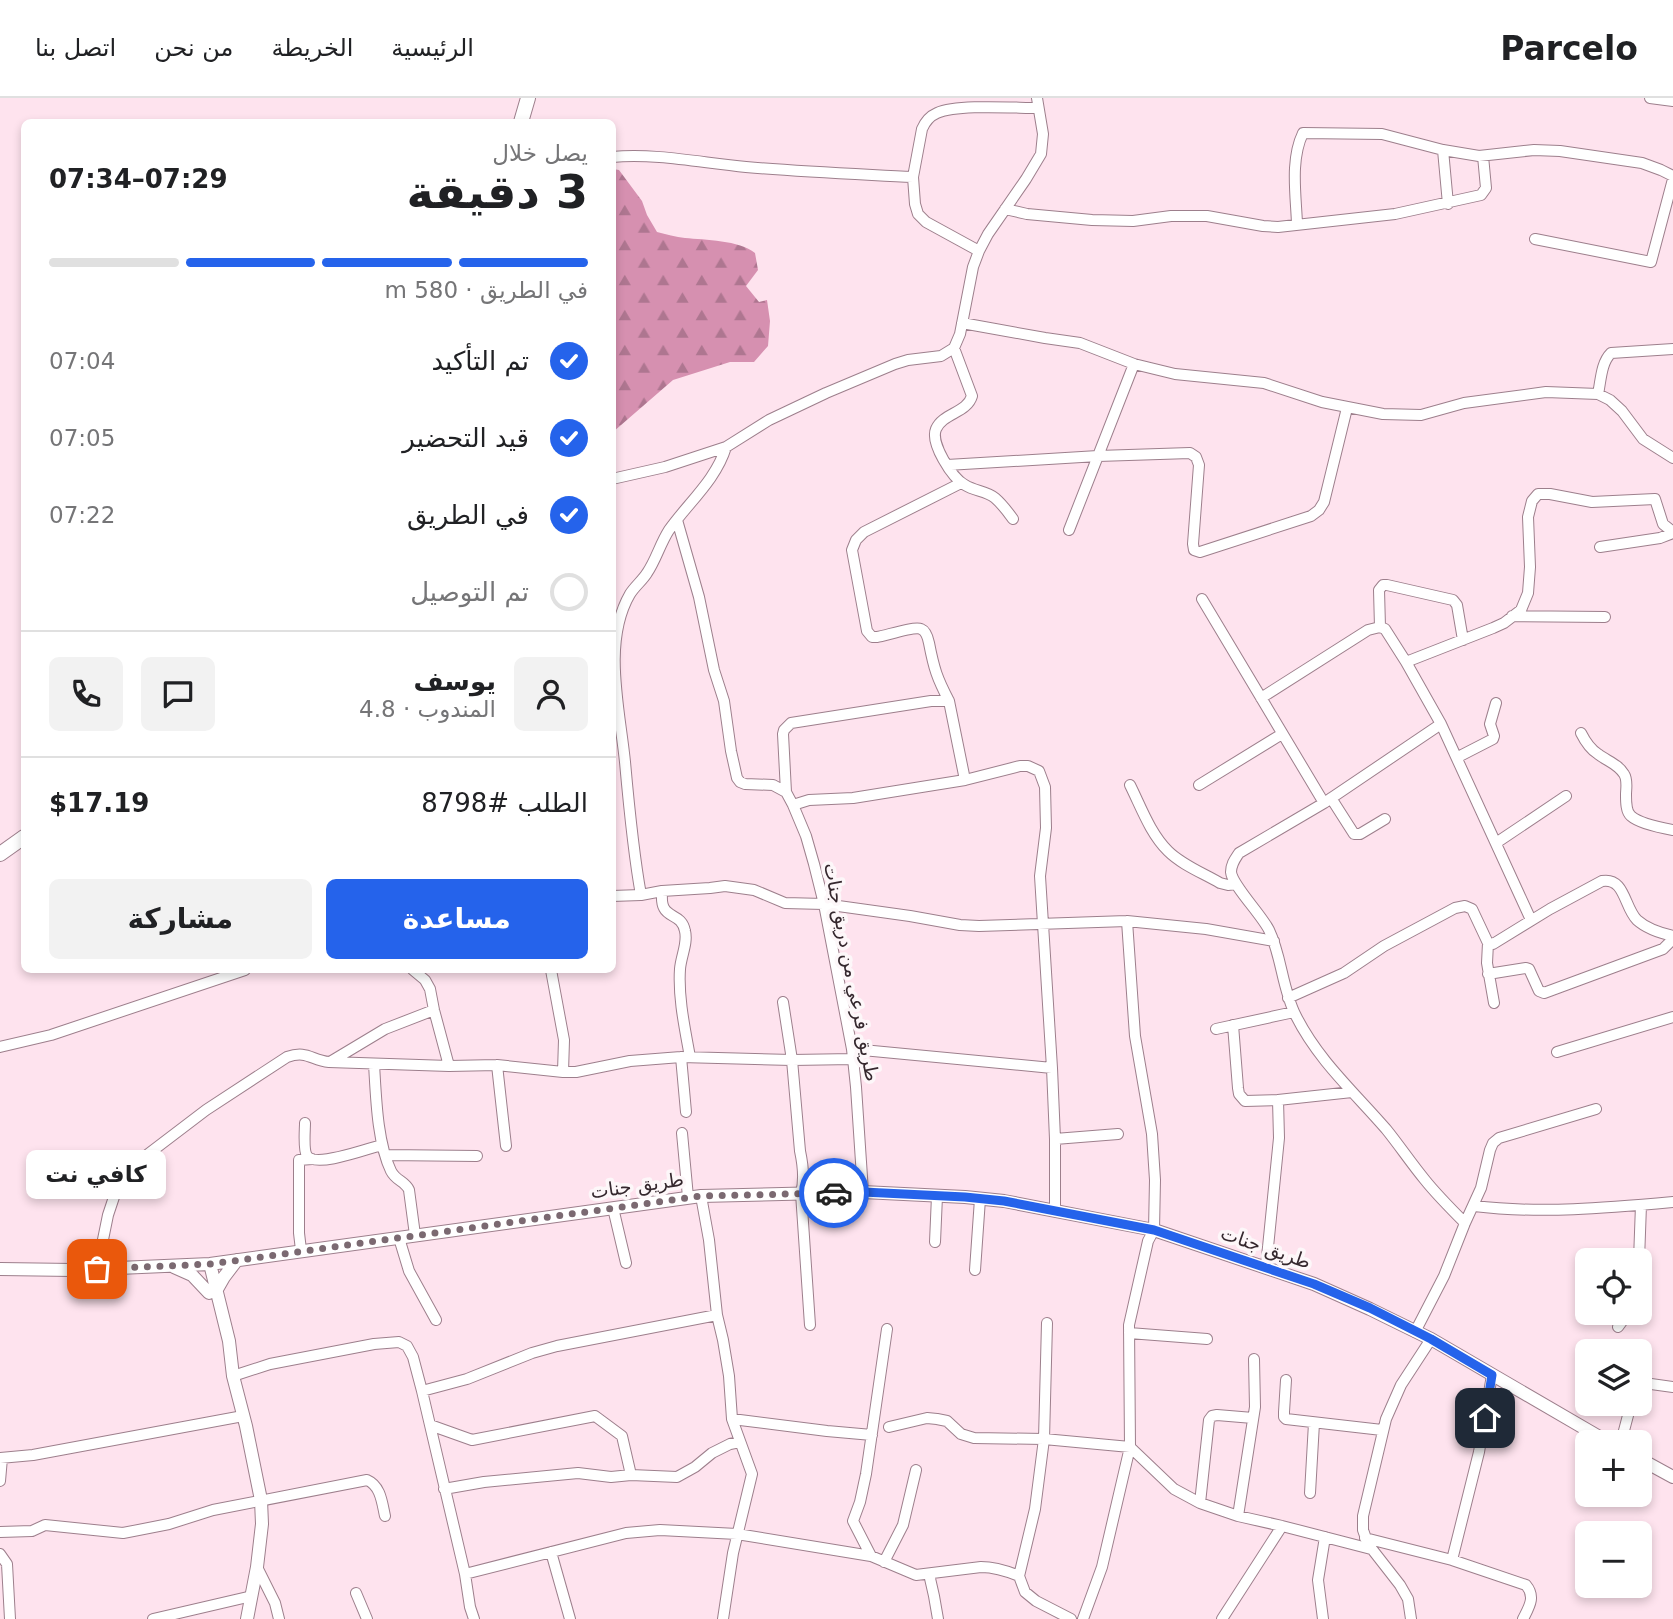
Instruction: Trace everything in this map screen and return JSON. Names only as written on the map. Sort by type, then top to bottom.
[{"type":"main road","points":[[522,119],[528,98]]},
{"type":"main road","points":[[0,854],[21,839]]},
{"type":"street","points":[[1650,98],[1673,101]]},
{"type":"street","points":[[616,478],[665,467],[726,447],[769,420],[826,393],[895,364],[941,356],[954,348],[979,251],[1041,154],[1043,139],[1038,103],[943,111],[928,119],[922,129],[913,177],[915,204],[921,218],[979,251]]},
{"type":"street","points":[[1297,224],[1295,168],[1298,142],[1303,133],[1382,134],[1443,150],[1483,156],[1534,150],[1560,151],[1642,163],[1673,178],[1651,262],[1535,239]]},
{"type":"street","points":[[1443,150],[1448,204]]},
{"type":"street","points":[[616,157],[655,156],[764,169],[913,177]]},
{"type":"street","points":[[1005,209],[1027,214],[1092,220],[1133,221],[1171,216],[1207,216],[1278,227],[1395,214],[1481,195],[1486,188],[1483,156]]},
{"type":"street","points":[[962,323],[1080,342],[1134,364],[1175,374],[1264,383],[1347,408],[1383,414],[1421,415],[1464,403],[1546,392],[1598,394],[1622,411],[1643,439],[1673,458]]},
{"type":"street","points":[[954,348],[972,396],[966,406],[936,428],[936,441],[947,465],[961,483],[996,498],[1013,519]]},
{"type":"street","points":[[1598,394],[1604,363],[1611,353],[1673,349]]},
{"type":"street","points":[[1069,530],[1134,364]]},
{"type":"street","points":[[947,465],[1187,453],[1196,457],[1199,465],[1193,547],[1202,551],[1311,516],[1319,510],[1324,502],[1347,408]]},
{"type":"street","points":[[616,651],[622,611],[631,592],[648,572],[677,520],[716,470],[726,447]]},
{"type":"street","points":[[961,483],[864,532],[856,540],[852,550],[867,631],[872,637],[916,628],[924,631],[928,637],[933,668],[949,701],[965,780]]},
{"type":"street","points":[[1406,662],[1493,628],[1521,610],[1528,593],[1530,567],[1528,517],[1532,501],[1538,495],[1550,494],[1592,502],[1655,499],[1663,524],[1673,533],[1660,538],[1600,547]]},
{"type":"street","points":[[677,520],[724,701],[737,778],[746,784],[773,785],[786,792]]},
{"type":"street","points":[[1380,627],[1379,590],[1383,585],[1453,600],[1457,606],[1463,640]]},
{"type":"street","points":[[1202,599],[1282,734],[1327,801],[1354,834],[1357,835],[1385,819]]},
{"type":"street","points":[[1512,616],[1605,617]]},
{"type":"street","points":[[1261,698],[1368,630],[1380,627]]},
{"type":"street","points":[[1380,627],[1389,634],[1441,724],[1531,920]]},
{"type":"street","points":[[616,668],[634,854],[641,895]]},
{"type":"street","points":[[786,792],[783,734],[792,723],[917,702],[949,701]]},
{"type":"street","points":[[1458,757],[1493,739],[1490,724],[1496,703]]},
{"type":"street","points":[[1441,724],[1327,801],[1240,853],[1231,868],[1236,884],[1260,914],[1274,941],[1288,998],[1303,1030],[1320,1055],[1465,1223]]},
{"type":"street","points":[[1581,733],[1591,749],[1624,773],[1626,800],[1631,816],[1673,831]]},
{"type":"street","points":[[1199,785],[1282,734]]},
{"type":"street","points":[[793,805],[809,800],[853,798],[965,780],[1020,766],[1039,771],[1045,787],[1046,828],[1040,876],[1052,1068],[1055,1211]]},
{"type":"street","points":[[1130,785],[1149,825],[1169,852],[1220,883],[1236,884]]},
{"type":"street","name":"طريق فرعي من دريق جنات","points":[[786,792],[806,836],[824,904],[852,1054],[863,1192]]},
{"type":"street","points":[[1496,843],[1566,796]]},
{"type":"street","points":[[1488,943],[1493,944],[1602,881],[1610,880],[1620,888],[1637,920],[1659,933],[1673,936],[1663,949],[1545,993],[1539,990],[1526,968],[1489,974]]},
{"type":"street","points":[[616,896],[725,886],[754,890],[785,903],[824,904],[960,925],[1126,921],[1206,929],[1274,941]]},
{"type":"street","points":[[662,891],[663,906],[682,922],[686,938],[680,968],[686,1057],[686,1112]]},
{"type":"street","points":[[1288,998],[1344,973],[1384,946],[1455,908],[1465,906],[1472,909],[1488,943],[1494,1003]]},
{"type":"street","points":[[1083,1619],[1102,1567],[1129,1447],[1129,1333],[1148,1241],[1154,1230],[1152,1134],[1135,1036],[1126,921]]},
{"type":"street","points":[[0,1047],[51,1035],[236,973]]},
{"type":"street","points":[[417,973],[430,989],[449,1066]]},
{"type":"street","points":[[552,973],[564,1040],[563,1072]]},
{"type":"street","points":[[783,1002],[803,1165],[801,1193],[810,1325]]},
{"type":"street","points":[[330,1062],[385,1030],[434,1010]]},
{"type":"street","points":[[1216,1029],[1294,1012]]},
{"type":"street","points":[[1556,1052],[1673,1017]]},
{"type":"street","points":[[1233,1026],[1238,1088],[1245,1101],[1278,1101],[1352,1092]]},
{"type":"street","points":[[97,1269],[108,1215],[118,1185],[139,1161],[206,1110],[295,1054],[306,1054],[323,1062],[497,1065],[563,1072],[631,1061],[686,1057],[792,1060],[852,1054],[1052,1068]]},
{"type":"street","points":[[374,1063],[384,1150],[395,1178],[407,1185],[409,1190],[415,1236]]},
{"type":"street","points":[[497,1065],[506,1146]]},
{"type":"street","points":[[1266,1267],[1279,1138],[1278,1101]]},
{"type":"street","points":[[1415,1332],[1438,1290],[1474,1206],[1490,1150],[1499,1138],[1596,1109]]},
{"type":"street","points":[[305,1123],[305,1151],[312,1159]]},
{"type":"street","points":[[682,1133],[694,1197],[709,1240],[716,1315],[729,1376],[732,1419],[752,1474],[733,1553],[723,1619]]},
{"type":"street","points":[[1055,1139],[1118,1134]]},
{"type":"street","points":[[301,1250],[299,1160],[327,1159],[363,1149],[477,1156]]},
{"type":"street","name":"طريق جنات","points":[[0,1269],[73,1270],[206,1264],[694,1197],[863,1192],[980,1199],[1154,1230],[1314,1284],[1370,1308],[1431,1339],[1587,1430]]},
{"type":"street","points":[[934,1242],[936,1196]]},
{"type":"street","points":[[975,1270],[980,1199]]},
{"type":"street","points":[[1474,1206],[1539,1210],[1673,1202]]},
{"type":"street","points":[[1639,1248],[1641,1205]]},
{"type":"street","points":[[613,1208],[626,1263]]},
{"type":"street","points":[[399,1238],[409,1271],[436,1320]]},
{"type":"street","points":[[212,1292],[237,1260]]},
{"type":"street","points":[[206,1264],[212,1292],[229,1341],[233,1376],[261,1500],[262,1524],[257,1567],[247,1619]]},
{"type":"street","points":[[171,1266],[192,1275],[212,1292]]},
{"type":"street","points":[[422,1391],[467,1379],[557,1346],[716,1315]]},
{"type":"street","points":[[1047,1323],[1044,1439],[1035,1509],[1019,1576],[1025,1592],[1036,1601],[1071,1619]]},
{"type":"street","points":[[871,1556],[853,1521],[866,1474],[887,1329]]},
{"type":"street","points":[[1129,1333],[1207,1339]]},
{"type":"street","points":[[1411,1619],[1408,1599],[1365,1538],[1364,1507],[1382,1430],[1401,1385],[1431,1339]]},
{"type":"street","points":[[233,1376],[280,1362],[374,1344],[399,1342],[407,1346],[413,1357],[422,1391],[474,1619]]},
{"type":"street","points":[[1238,1516],[1255,1407],[1254,1359]]},
{"type":"street","points":[[1452,1560],[1479,1452],[1492,1375]]},
{"type":"street","points":[[1286,1380],[1284,1418],[1287,1420],[1382,1430]]},
{"type":"street","points":[[1652,1384],[1673,1387]]},
{"type":"street","points":[[1200,1503],[1209,1420],[1217,1415],[1253,1418]]},
{"type":"street","points":[[0,1481],[1,1458],[33,1455],[243,1416]]},
{"type":"street","points":[[429,1425],[472,1440],[595,1416],[622,1436],[631,1475]]},
{"type":"street","points":[[889,1427],[927,1418],[947,1421],[968,1437],[1044,1439],[1129,1447],[1174,1489],[1200,1503],[1238,1516],[1371,1549]]},
{"type":"street","points":[[732,1419],[827,1432],[872,1435]]},
{"type":"street","points":[[1310,1493],[1314,1423]]},
{"type":"street","points":[[444,1489],[484,1482],[578,1473],[611,1477],[677,1477],[712,1453],[740,1442]]},
{"type":"street","points":[[1652,1467],[1673,1478]]},
{"type":"street","points":[[884,1562],[903,1525],[916,1470]]},
{"type":"street","points":[[0,1532],[32,1531],[45,1525],[123,1534],[169,1524],[213,1510],[367,1480],[378,1489],[385,1516]]},
{"type":"street","points":[[1222,1619],[1282,1526]]},
{"type":"street","points":[[465,1574],[626,1533],[660,1530],[737,1534],[871,1556],[916,1576],[964,1568],[991,1567],[1019,1576]]},
{"type":"street","points":[[1323,1619],[1318,1580],[1325,1537]]},
{"type":"street","points":[[1365,1538],[1452,1560],[1526,1585],[1532,1598],[1523,1619]]},
{"type":"street","points":[[551,1552],[570,1619]]},
{"type":"street","points":[[0,1554],[8,1564],[10,1619]]},
{"type":"street","points":[[257,1567],[275,1603],[279,1619]]},
{"type":"street","points":[[929,1574],[938,1619]]},
{"type":"street","points":[[356,1593],[367,1619]]},
{"type":"street","points":[[153,1619],[252,1596]]},
{"type":"green space","points":[[616,170],[642,201],[657,232],[682,238],[731,243],[755,253],[758,270],[746,286],[759,302],[767,300],[770,321],[768,346],[754,362],[730,362],[673,380],[616,429]]},
{"type":"way so far","points":[[97,1269],[211,1264],[701,1196],[834,1193]]},
{"type":"place","name":"كافي نت","points":[[97,1269]]},
{"type":"route","points":[[834,1193],[863,1192],[1004,1201],[1154,1230],[1210,1248],[1314,1284],[1370,1308],[1431,1339],[1492,1375],[1485,1418]]}]
